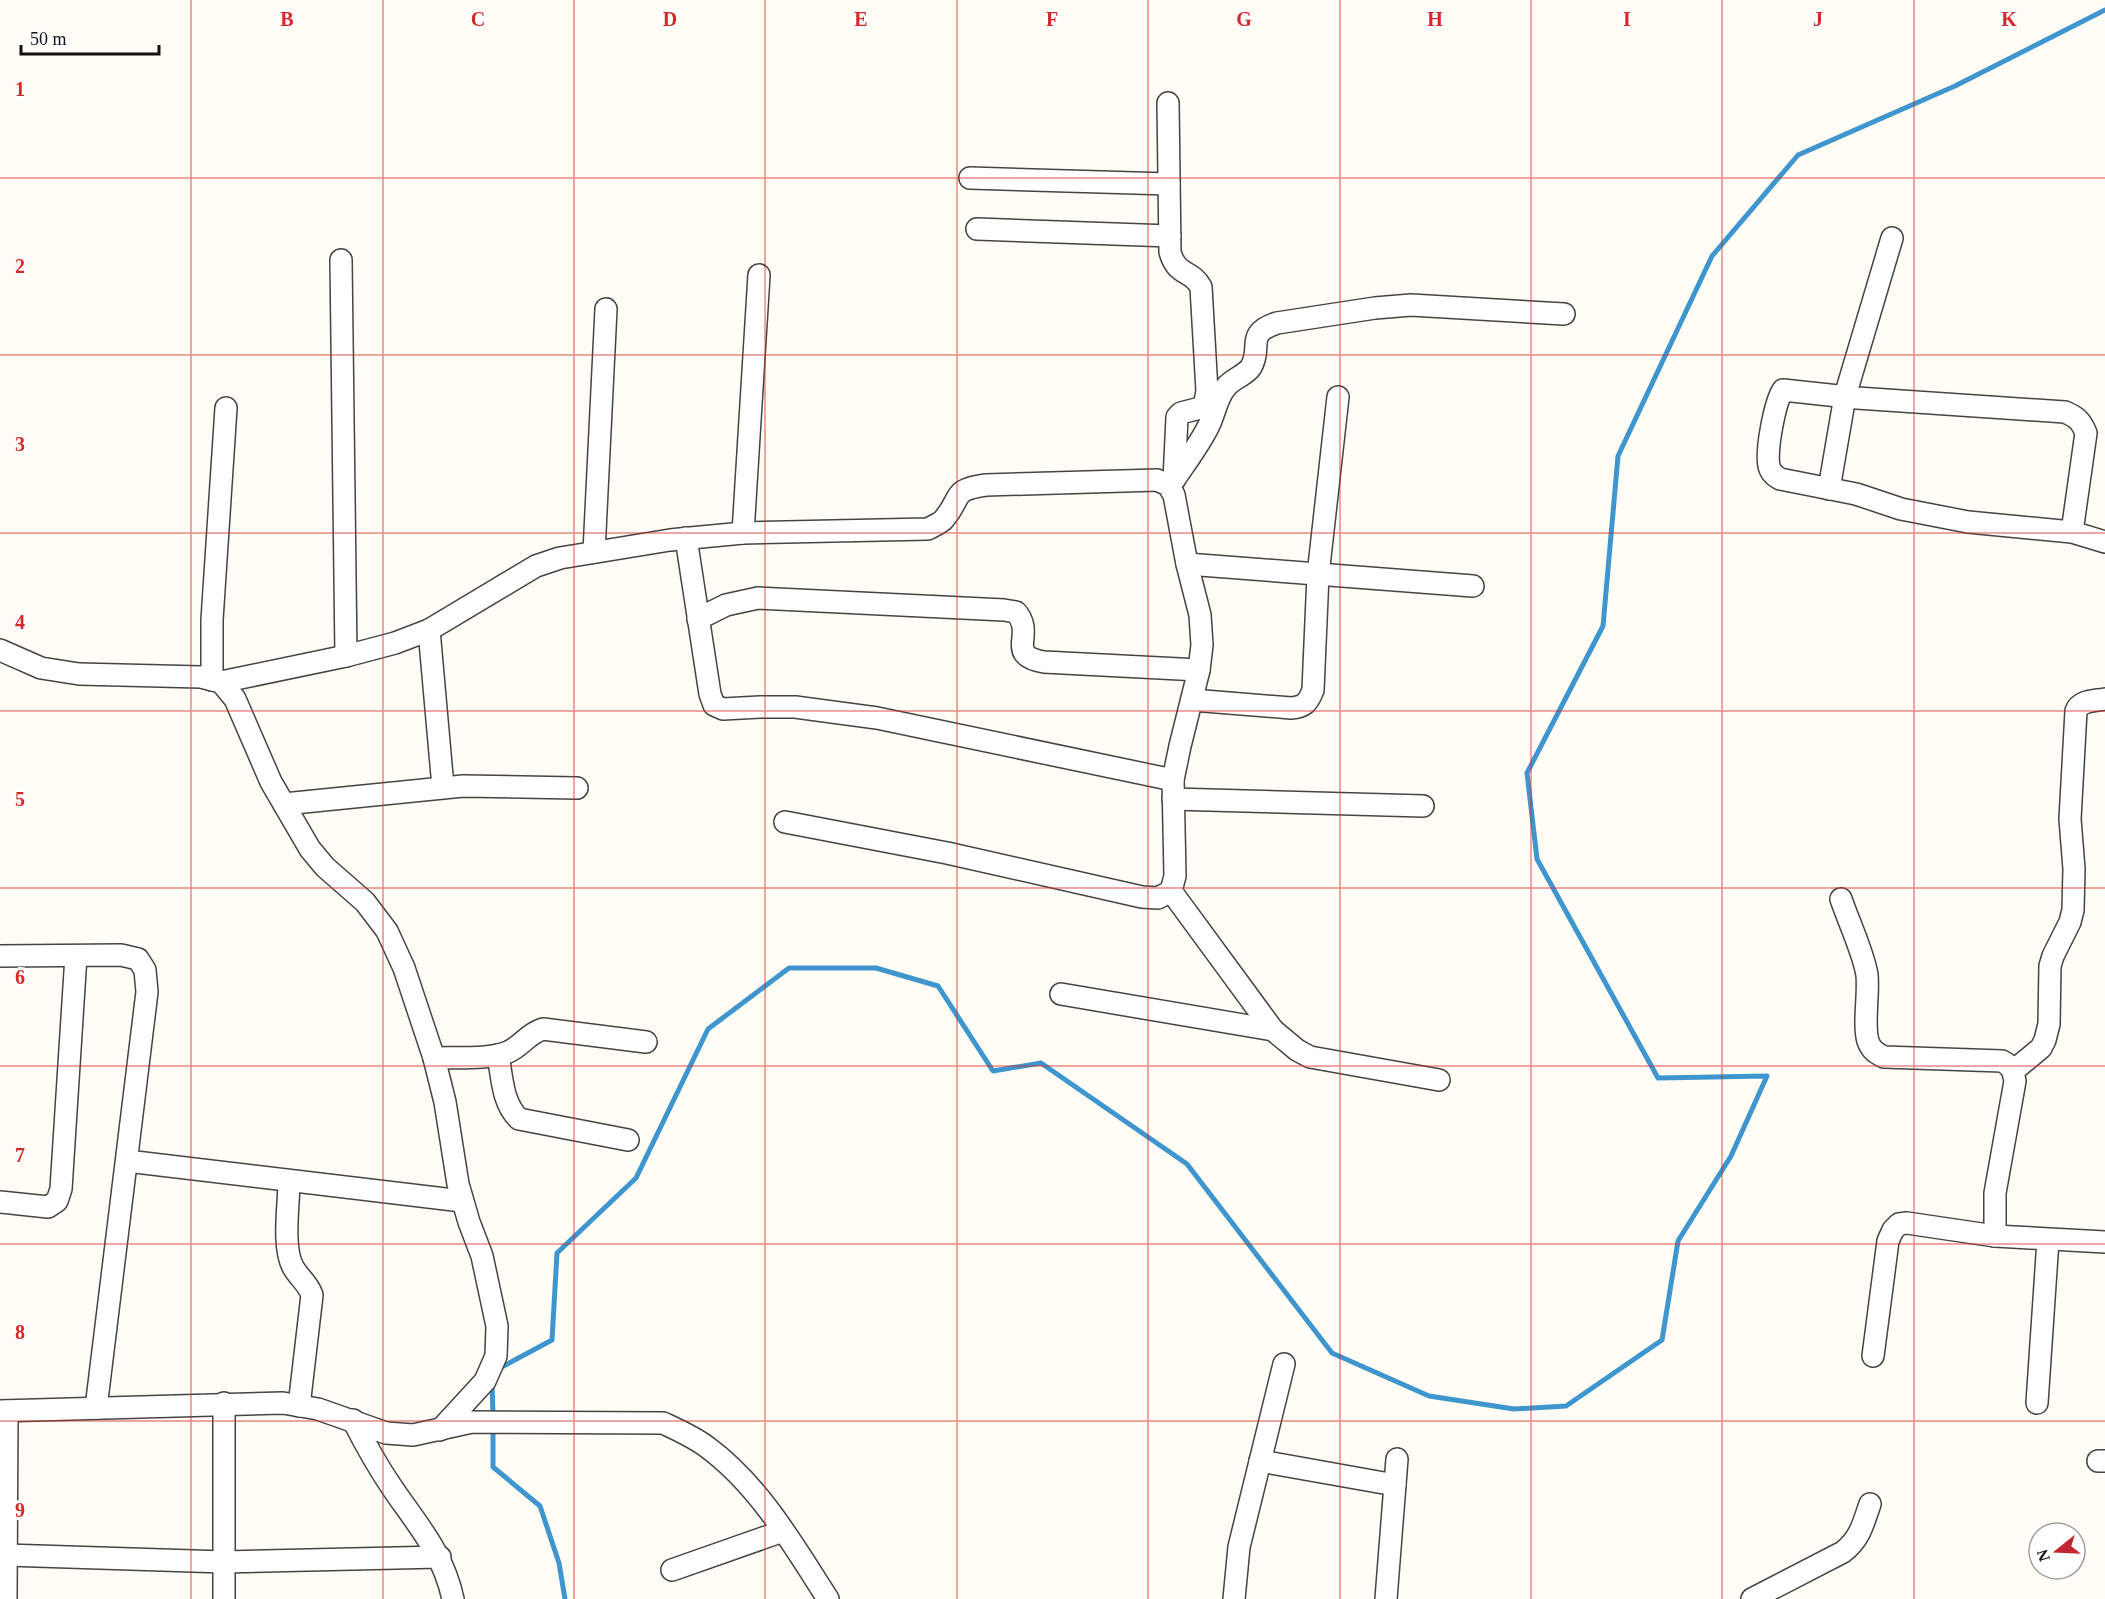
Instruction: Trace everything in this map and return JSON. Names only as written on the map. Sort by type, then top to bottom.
[{"type":"street","points":[[785,822],[947,854],[1142,897],[1158,898],[1171,891],[1175,876],[1173,789],[1199,670],[1202,645],[1200,615],[1186,564],[1174,487],[1176,417],[1181,413],[1204,407],[1207,391],[1201,287],[1197,280],[1178,269],[1170,252],[1168,103]]},
{"type":"street","points":[[970,178],[1169,184]]},
{"type":"street","points":[[977,229],[1170,236]]},
{"type":"street","points":[[1828,489],[1845,396],[1892,238]]},
{"type":"street","points":[[341,260],[346,656]]},
{"type":"street","points":[[743,533],[759,275]]},
{"type":"street","points":[[1174,487],[1204,435],[1225,388],[1252,366],[1255,344],[1258,335],[1265,327],[1277,323],[1375,308],[1411,305],[1564,314]]},
{"type":"street","points":[[594,552],[606,309]]},
{"type":"street","points":[[2072,532],[2086,433],[2081,421],[2074,416],[2065,412],[1783,390],[1777,399],[1767,460],[1770,472],[1780,479],[1856,494],[1901,509],[1968,522],[2072,532],[2105,542]]},
{"type":"street","points":[[1192,700],[1291,708],[1301,707],[1308,702],[1313,690],[1318,575],[1338,397]]},
{"type":"street","points":[[226,408],[212,620],[217,681],[235,699],[271,782],[310,849],[325,867],[365,902],[387,931],[404,968],[434,1058],[445,1102],[462,1202],[482,1256],[490,1290],[497,1326],[496,1356],[485,1381],[440,1430]]},
{"type":"street","points":[[0,650],[41,668],[79,674],[201,677],[217,681],[346,656],[395,643],[429,630],[536,566],[560,558],[686,538],[743,533],[928,529],[944,520],[958,495],[969,487],[986,485],[1157,480],[1174,487]]},
{"type":"street","points":[[686,538],[710,694],[714,705],[723,709],[795,707],[877,717],[1173,789],[1423,806]]},
{"type":"street","points":[[1186,564],[1473,586]]},
{"type":"street","points":[[698,619],[726,605],[758,598],[1010,611],[1016,612],[1023,620],[1024,654],[1032,660],[1199,670]]},
{"type":"street","points":[[429,630],[443,787]]},
{"type":"street","points":[[2013,1071],[2041,1047],[2045,1040],[2049,1024],[2050,966],[2073,910],[2074,869],[2070,819],[2076,711],[2082,704],[2105,699]]},
{"type":"street","points":[[284,804],[443,787],[494,785],[577,788]]},
{"type":"street","points":[[1171,891],[1273,1030],[1297,1050],[1310,1057],[1439,1080]]},
{"type":"street","points":[[1841,899],[1866,973],[1867,1037],[1870,1047],[1884,1057],[2002,1061],[2013,1071],[2015,1081],[1995,1194],[1995,1236]]},
{"type":"street","points":[[0,956],[121,955],[138,959],[145,970],[147,992],[96,1408]]},
{"type":"street","points":[[0,1202],[48,1207],[57,1201],[61,1189],[76,956]]},
{"type":"street","points":[[1061,994],[1273,1030]]},
{"type":"street","points":[[434,1058],[498,1055],[508,1052],[532,1032],[543,1029],[646,1042]]},
{"type":"street","points":[[498,1055],[506,1100],[512,1112],[519,1119],[628,1140]]},
{"type":"street","points":[[127,1161],[462,1202]]},
{"type":"street","points":[[289,1181],[287,1243],[293,1267],[309,1286],[312,1295],[299,1406]]},
{"type":"street","points":[[1873,1356],[1888,1241],[1899,1224],[1907,1223],[1995,1236],[2105,1242]]},
{"type":"street","points":[[2037,1403],[2048,1240]]},
{"type":"street","points":[[1234,1599],[1239,1547],[1284,1365]]},
{"type":"street","points":[[224,1403],[224,1599]]},
{"type":"street","points":[[6,1599],[3,1411],[283,1403],[318,1409],[386,1433],[413,1435],[472,1422],[663,1423],[687,1434],[708,1448],[739,1476],[783,1531],[828,1599]]},
{"type":"street","points":[[353,1420],[377,1464],[440,1557],[448,1576],[453,1599]]},
{"type":"street","points":[[1386,1599],[1397,1459]]},
{"type":"street","points":[[1260,1461],[1395,1485]]},
{"type":"street","points":[[1752,1599],[1843,1552],[1854,1543],[1860,1534],[1870,1504]]},
{"type":"street","points":[[672,1570],[783,1531]]},
{"type":"street","points":[[6,1555],[224,1562],[440,1557]]},
{"type":"waterway","points":[[498,1369],[552,1340],[557,1253],[636,1178],[708,1029],[789,968],[876,968],[938,986],[993,1071],[1041,1063],[1187,1164],[1332,1353],[1429,1396],[1514,1409],[1566,1406],[1662,1340],[1678,1241],[1731,1156],[1767,1076],[1658,1078],[1537,859],[1527,773],[1603,626],[1618,456],[1712,256],[1798,155],[1955,86],[2105,10]]},
{"type":"waterway","points":[[492,1383],[493,1416]]},
{"type":"waterway","points":[[493,1425],[493,1467],[540,1506],[559,1563],[565,1599]]}]
